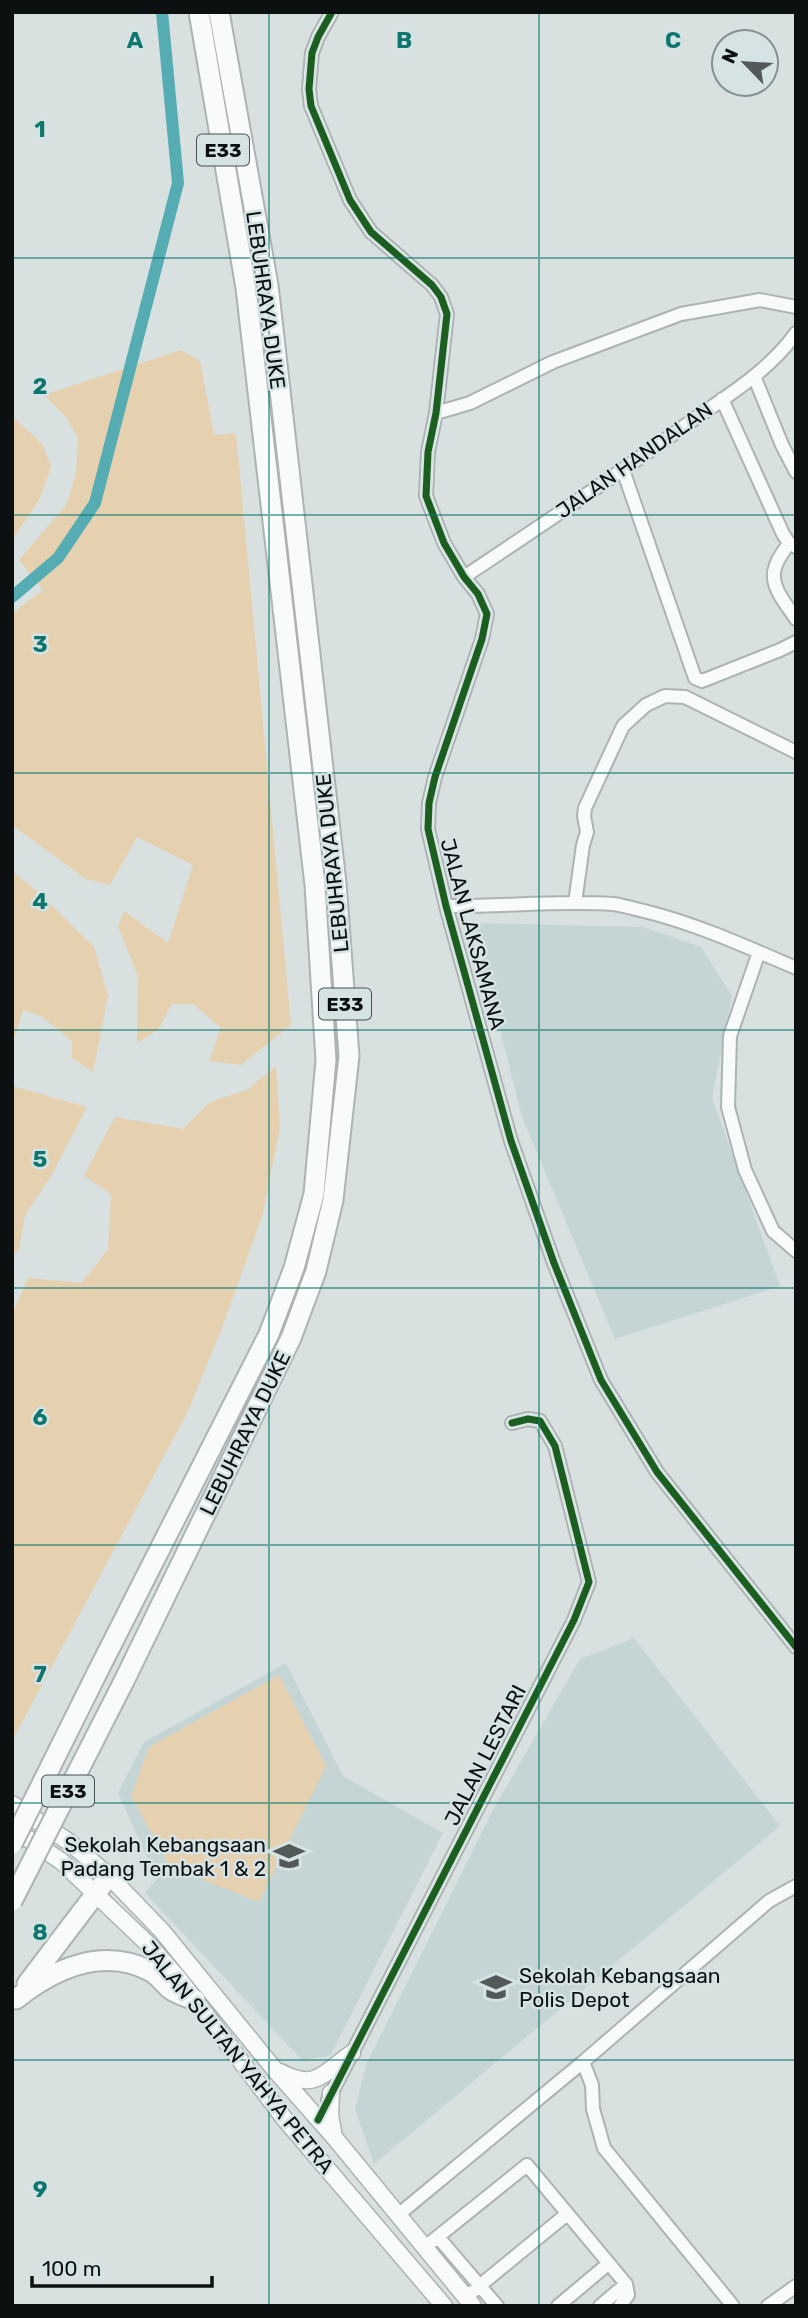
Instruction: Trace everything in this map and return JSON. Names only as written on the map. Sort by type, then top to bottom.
[{"type":"highway","name":"LEBUHRAYA DUKE","points":[[12,1844],[269,1334],[294,1268],[314,1194],[326,1060],[315,885],[246,288],[199,12]]},
{"type":"highway","name":"LEBUHRAYA DUKE","points":[[12,1901],[124,1681],[291,1338],[316,1270],[333,1200],[349,1056],[336,883],[268,285],[219,12]]},
{"type":"highway","points":[[14,2002],[109,1876]]},
{"type":"highway","points":[[14,2002],[37,1982],[70,1966],[105,1959],[142,1968],[163,1981],[171,1990],[195,2000]]},
{"type":"main road","name":"JALAN SULTAN YAHYA PETRA","points":[[12,1804],[69,1842],[109,1876],[169,1940],[470,2302]]},
{"type":"main road","name":"JALAN SULTAN YAHYA PETRA","points":[[12,1828],[61,1861],[149,1945],[195,2000],[283,2116],[444,2306]]},
{"type":"main road","points":[[275,2070],[295,2080],[311,2081],[352,2053]]},
{"type":"main road","points":[[331,2093],[330,2115],[334,2137]]},
{"type":"main road","points":[[283,2116],[303,2122],[318,2120],[327,2154],[340,2184]]},
{"type":"street","name":"JALAN LAKSAMANA","points":[[332,12],[312,53],[309,79],[312,106],[350,200],[370,232],[432,285],[441,297],[447,314],[436,414],[428,452],[426,496],[444,543],[478,594],[487,614],[482,639],[435,777],[429,803],[428,829],[446,906],[511,1141],[554,1263],[601,1380],[657,1472],[796,1647]]},
{"type":"street","points":[[436,414],[470,402],[552,362],[681,314],[760,300],[796,307]]},
{"type":"street","name":"JALAN HANDALAN","points":[[464,576],[623,470],[754,376],[783,351],[796,334]]},
{"type":"street","points":[[754,376],[796,472]]},
{"type":"street","points":[[723,398],[783,534],[792,545],[774,569],[774,581],[780,596],[796,619]]},
{"type":"street","points":[[623,470],[695,678],[702,681],[796,642]]},
{"type":"street","points":[[575,903],[587,832],[585,808],[624,726],[646,705],[665,696],[685,697],[796,752]]},
{"type":"street","points":[[446,906],[616,904],[663,916],[796,968]]},
{"type":"street","points":[[759,952],[730,1036],[728,1107],[745,1170],[773,1231],[796,1251]]},
{"type":"street","name":"JALAN LESTARI","points":[[318,2120],[574,1620],[589,1582],[555,1446],[540,1421],[528,1419],[512,1423]]},
{"type":"street","points":[[398,2215],[583,2062],[769,1901],[796,1886]]},
{"type":"street","points":[[583,2062],[592,2085],[593,2109],[604,2148],[733,2306]]},
{"type":"street","points":[[425,2247],[527,2165],[626,2284],[628,2295],[620,2306]]},
{"type":"street","points":[[470,2302],[480,2287],[567,2214]]},
{"type":"street","points":[[438,2237],[496,2306]]},
{"type":"street","points":[[558,2306],[608,2264]]},
{"type":"street","points":[[600,2306],[626,2284]]},
{"type":"street","points":[[768,2306],[796,2286]]},
{"type":"shaded area","points":[[181,350],[200,361],[214,435],[236,433],[291,1025],[241,1065],[209,1061],[221,1028],[193,1004],[172,1004],[158,1030],[137,1043],[138,976],[118,926],[124,911],[168,943],[193,865],[137,837],[110,885],[86,879],[12,825],[12,613],[43,590],[19,560],[66,505],[76,474],[78,439],[67,418],[44,395]]},
{"type":"shaded area","points":[[12,416],[43,445],[51,467],[39,500],[12,540]]},
{"type":"shaded area","points":[[12,871],[37,891],[94,947],[108,996],[93,1072],[72,1058],[72,1041],[41,1016],[23,1010],[12,1046]]},
{"type":"shaded area","points":[[473,923],[643,927],[701,947],[732,996],[712,1098],[780,1286],[615,1339],[522,1117]]},
{"type":"shaded area","points":[[276,1066],[280,1127],[263,1213],[222,1328],[188,1411],[12,1741],[12,1314],[28,1278],[81,1283],[108,1250],[111,1194],[84,1176],[115,1117],[183,1129],[210,1102],[247,1090]]},
{"type":"shaded area","points":[[12,1086],[87,1107],[51,1176],[25,1215],[19,1249],[12,1257]]},
{"type":"shaded area","points":[[634,1638],[780,1826],[374,2164],[355,2109],[366,2065],[494,1808],[580,1659]]},
{"type":"shaded area","name":"Sekolah Kebangsaan Padang Tembak 1 & 2","points":[[286,1663],[343,1776],[443,1833],[330,2056],[302,2060],[145,1893],[157,1879],[118,1793],[144,1742]]},
{"type":"shaded area","points":[[279,1675],[326,1766],[259,1902],[170,1867],[131,1796],[149,1747]]},
{"type":"waterway","points":[[12,597],[58,558],[95,503],[178,183],[162,12]]},
{"type":"cycle path","points":[[332,12],[312,53],[309,89],[311,106],[350,200],[371,232],[432,285],[441,297],[447,314],[436,413],[428,452],[426,496],[444,543],[464,577],[478,594],[487,614],[482,639],[435,777],[429,803],[428,829],[446,906],[511,1141],[554,1263],[601,1380],[657,1472],[796,1647]]},
{"type":"cycle path","points":[[318,2120],[574,1620],[589,1582],[555,1446],[540,1421],[528,1419],[512,1423]]},
{"type":"place","name":"Sekolah Kebangsaan Padang Tembak 1 & 2","points":[[289,1856]]},
{"type":"place","name":"Sekolah Kebangsaan Polis Depot","points":[[496,1987]]}]
